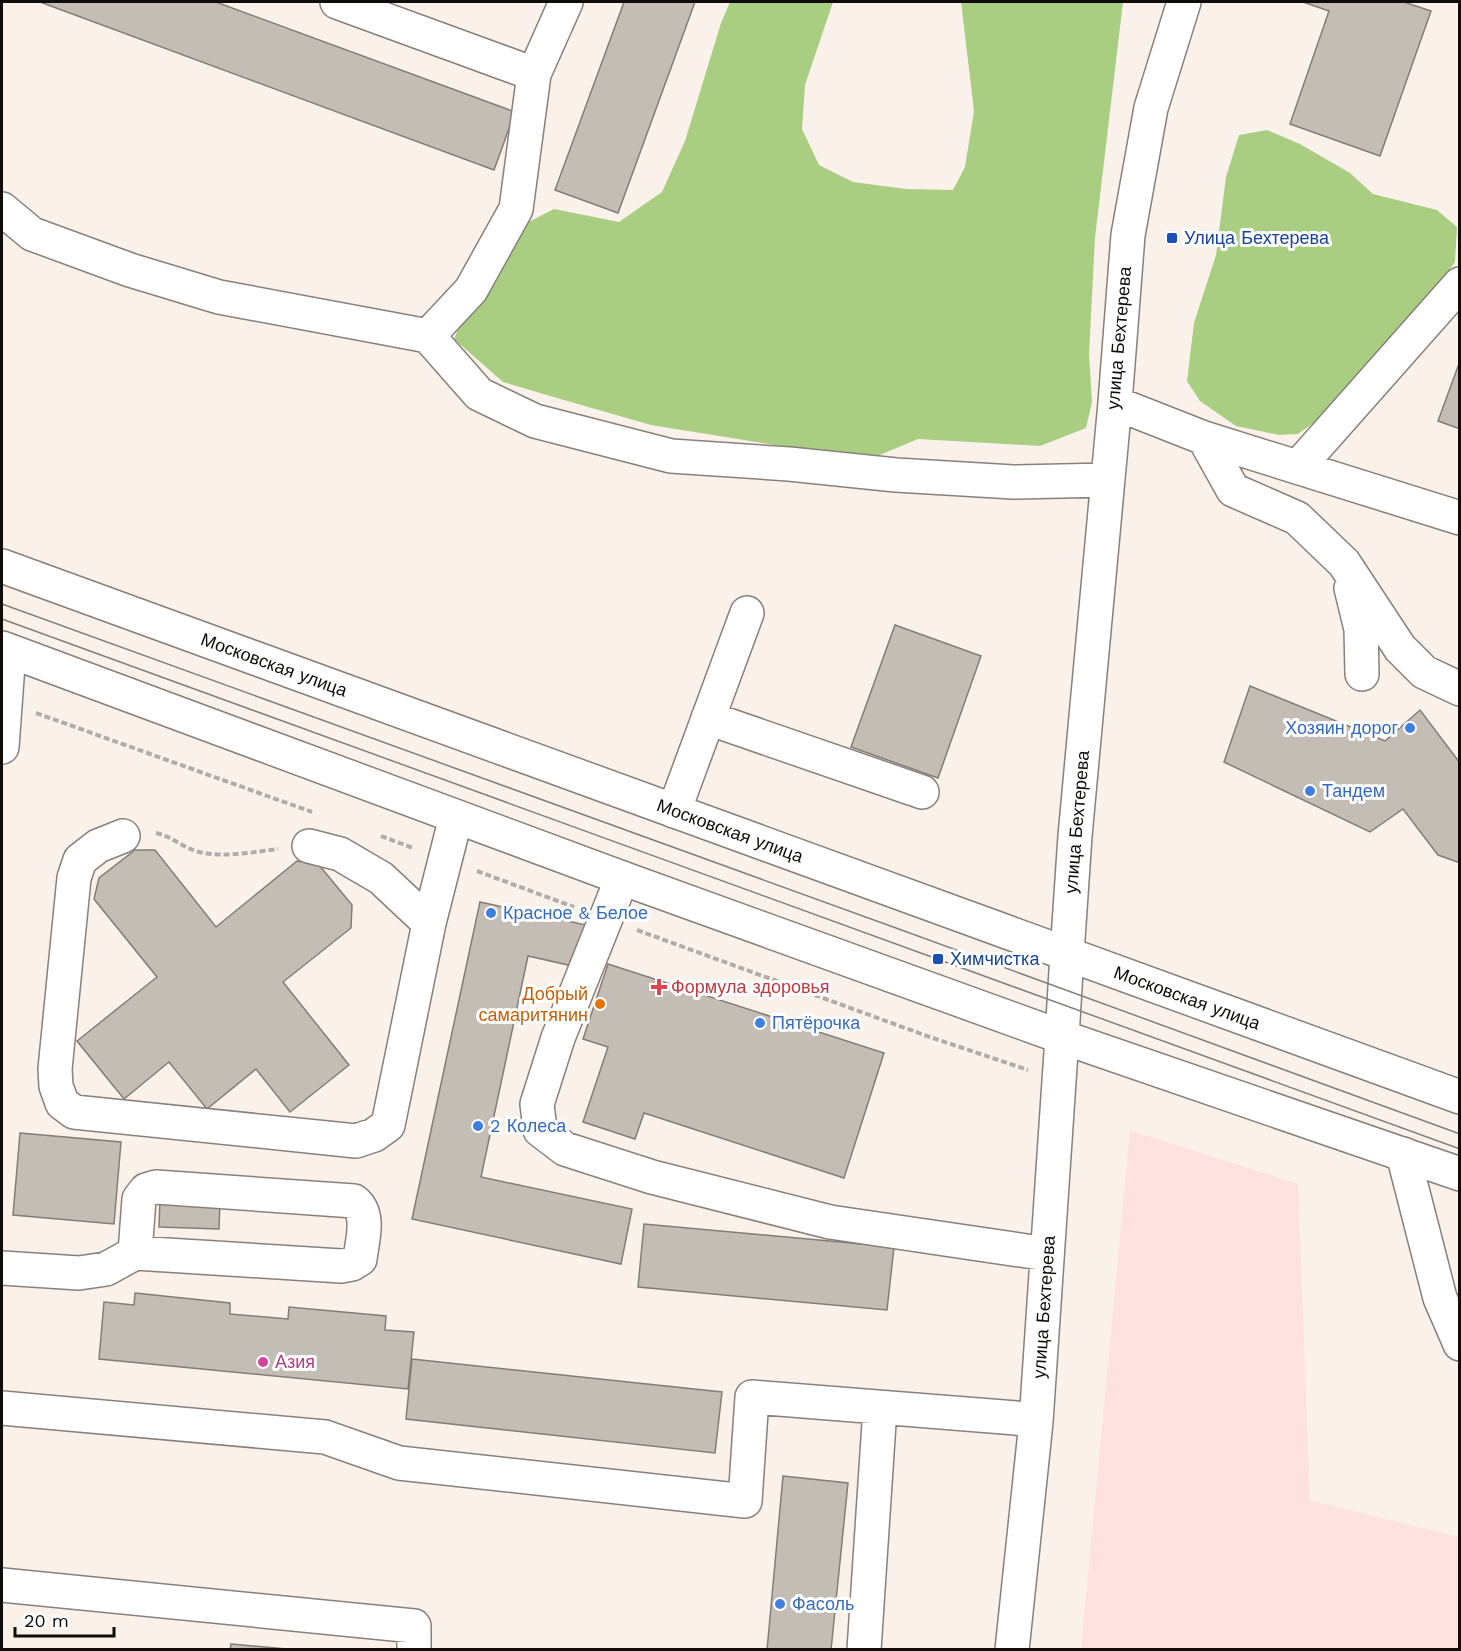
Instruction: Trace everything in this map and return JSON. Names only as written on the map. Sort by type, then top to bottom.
[{"type":"main road","points":[[337,2],[534,74]]},
{"type":"main road","points":[[428,336],[471,290],[516,208],[534,74],[566,2]]},
{"type":"main road","name":"улица Бехтерева","points":[[1012,1650],[1036,1422],[1074,847],[1115,403],[1128,235],[1151,108],[1184,2]]},
{"type":"main road","points":[[2,209],[32,234],[130,270],[219,297],[428,336],[479,394],[535,421],[671,456],[1013,482],[1107,480]]},
{"type":"main road","points":[[1299,467],[1460,284]]},
{"type":"main road","points":[[1115,403],[1204,438],[1460,518]]},
{"type":"main road","points":[[1204,438],[1233,490],[1297,518],[1344,563],[1400,648],[1424,672],[1460,689]]},
{"type":"main road","points":[[1344,563],[1361,628],[1362,674]]},
{"type":"main road","name":"Московская улица","points":[[2,566],[1460,1097]]},
{"type":"main road","points":[[674,811],[747,613]]},
{"type":"main road","points":[[2,747],[5,649],[622,878],[1062,1037],[1460,1174]]},
{"type":"main road","points":[[708,718],[922,792]]},
{"type":"main road","points":[[123,836],[98,846],[80,860],[74,878],[55,1069],[56,1086],[62,1102],[74,1112],[356,1141],[374,1135],[388,1125],[429,923],[456,817]]},
{"type":"main road","points":[[309,846],[340,854],[381,878],[429,923]]},
{"type":"main road","points":[[622,878],[558,1038],[537,1104],[540,1130],[566,1149],[652,1177],[830,1222],[1047,1254]]},
{"type":"main road","points":[[1403,1154],[1440,1298],[1460,1344]]},
{"type":"main road","points":[[2,1268],[79,1273],[106,1269],[135,1253],[341,1266],[352,1264],[360,1259],[364,1216],[361,1206],[354,1201],[156,1187],[146,1190],[139,1198],[135,1253]]},
{"type":"main road","points":[[2,1408],[325,1437],[399,1463],[745,1501],[752,1397],[1016,1418],[1036,1422]]},
{"type":"main road","points":[[864,1650],[880,1408]]},
{"type":"main road","points":[[2,1584],[414,1626],[414,1650]]},
{"type":"path","points":[[5,702],[321,815]]},
{"type":"path","points":[[123,836],[144,831],[164,835],[197,852],[225,855],[309,846]]},
{"type":"path","points":[[378,835],[927,1036],[1031,1071]]},
{"type":"shaded area","points":[[1130,1130],[1298,1184],[1310,1500],[1459,1537],[1459,1649],[1081,1649]]},
{"type":"green space","points":[[730,2],[833,2],[805,85],[802,129],[819,165],[853,182],[906,189],[953,190],[965,167],[974,111],[961,2],[1123,2],[1095,238],[1089,354],[1092,402],[1086,428],[1040,446],[918,439],[868,460],[651,425],[557,398],[503,382],[454,339],[473,296],[513,230],[554,209],[619,222],[662,192],[685,141],[721,23]]},
{"type":"green space","points":[[1267,130],[1300,144],[1350,173],[1373,194],[1437,210],[1457,227],[1455,262],[1375,369],[1323,416],[1298,434],[1279,435],[1236,426],[1200,401],[1187,381],[1194,323],[1216,255],[1226,177],[1239,135]]},
{"type":"building","points":[[40,2],[216,2],[515,112],[494,170]]},
{"type":"building","points":[[624,2],[695,2],[618,213],[555,190]]},
{"type":"building","points":[[1303,2],[1404,2],[1431,11],[1380,156],[1290,124],[1329,11]]},
{"type":"building","points":[[1460,361],[1460,429],[1438,421]]},
{"type":"building","points":[[895,625],[981,656],[938,778],[851,747]]},
{"type":"building","points":[[1250,686],[1385,741],[1420,710],[1460,763],[1460,863],[1438,855],[1403,809],[1370,832],[1224,762]]},
{"type":"building","points":[[135,850],[155,850],[216,927],[297,861],[319,865],[352,905],[351,928],[283,982],[349,1065],[290,1112],[256,1069],[207,1109],[169,1062],[124,1099],[77,1041],[157,977],[94,899],[99,878]]},
{"type":"building","points":[[480,902],[586,925],[577,967],[528,956],[481,1177],[632,1209],[621,1264],[412,1219]]},
{"type":"building","points":[[608,964],[884,1053],[844,1178],[644,1113],[635,1139],[583,1122],[608,1047],[583,1039]]},
{"type":"building","points":[[20,1133],[121,1142],[114,1224],[13,1215]]},
{"type":"building","points":[[160,1199],[220,1201],[219,1229],[159,1227]]},
{"type":"building","points":[[644,1224],[894,1247],[887,1310],[638,1287]]},
{"type":"building","points":[[135,1293],[230,1303],[230,1314],[288,1319],[289,1307],[386,1316],[385,1330],[414,1332],[408,1389],[99,1359],[104,1302],[134,1305]]},
{"type":"building","points":[[412,1359],[722,1392],[715,1453],[406,1419]]},
{"type":"building","points":[[783,1476],[848,1483],[831,1650],[767,1650]]},
{"type":"building","points":[[231,1644],[298,1650],[230,1650]]},
{"type":"tram line","points":[[2,604],[1460,1134]]},
{"type":"tram line","points":[[2,619],[1460,1149]]},
{"type":"place","name":"Улица Бехтерева","points":[[1172,238]]},
{"type":"place","name":"Хозяин дорог","points":[[1410,728]]},
{"type":"place","name":"Тандем","points":[[1310,791]]},
{"type":"place","name":"Красное & Белое","points":[[491,913]]},
{"type":"place","name":"Химчистка","points":[[938,959]]},
{"type":"place","name":"Формула здоровья","points":[[659,987]]},
{"type":"place","name":"Добрый самаритянин","points":[[600,1004]]},
{"type":"place","name":"Пятёрочка","points":[[760,1023]]},
{"type":"place","name":"2 Колеса","points":[[478,1126]]},
{"type":"place","name":"Азия","points":[[263,1362]]},
{"type":"place","name":"Фасоль","points":[[780,1604]]}]
